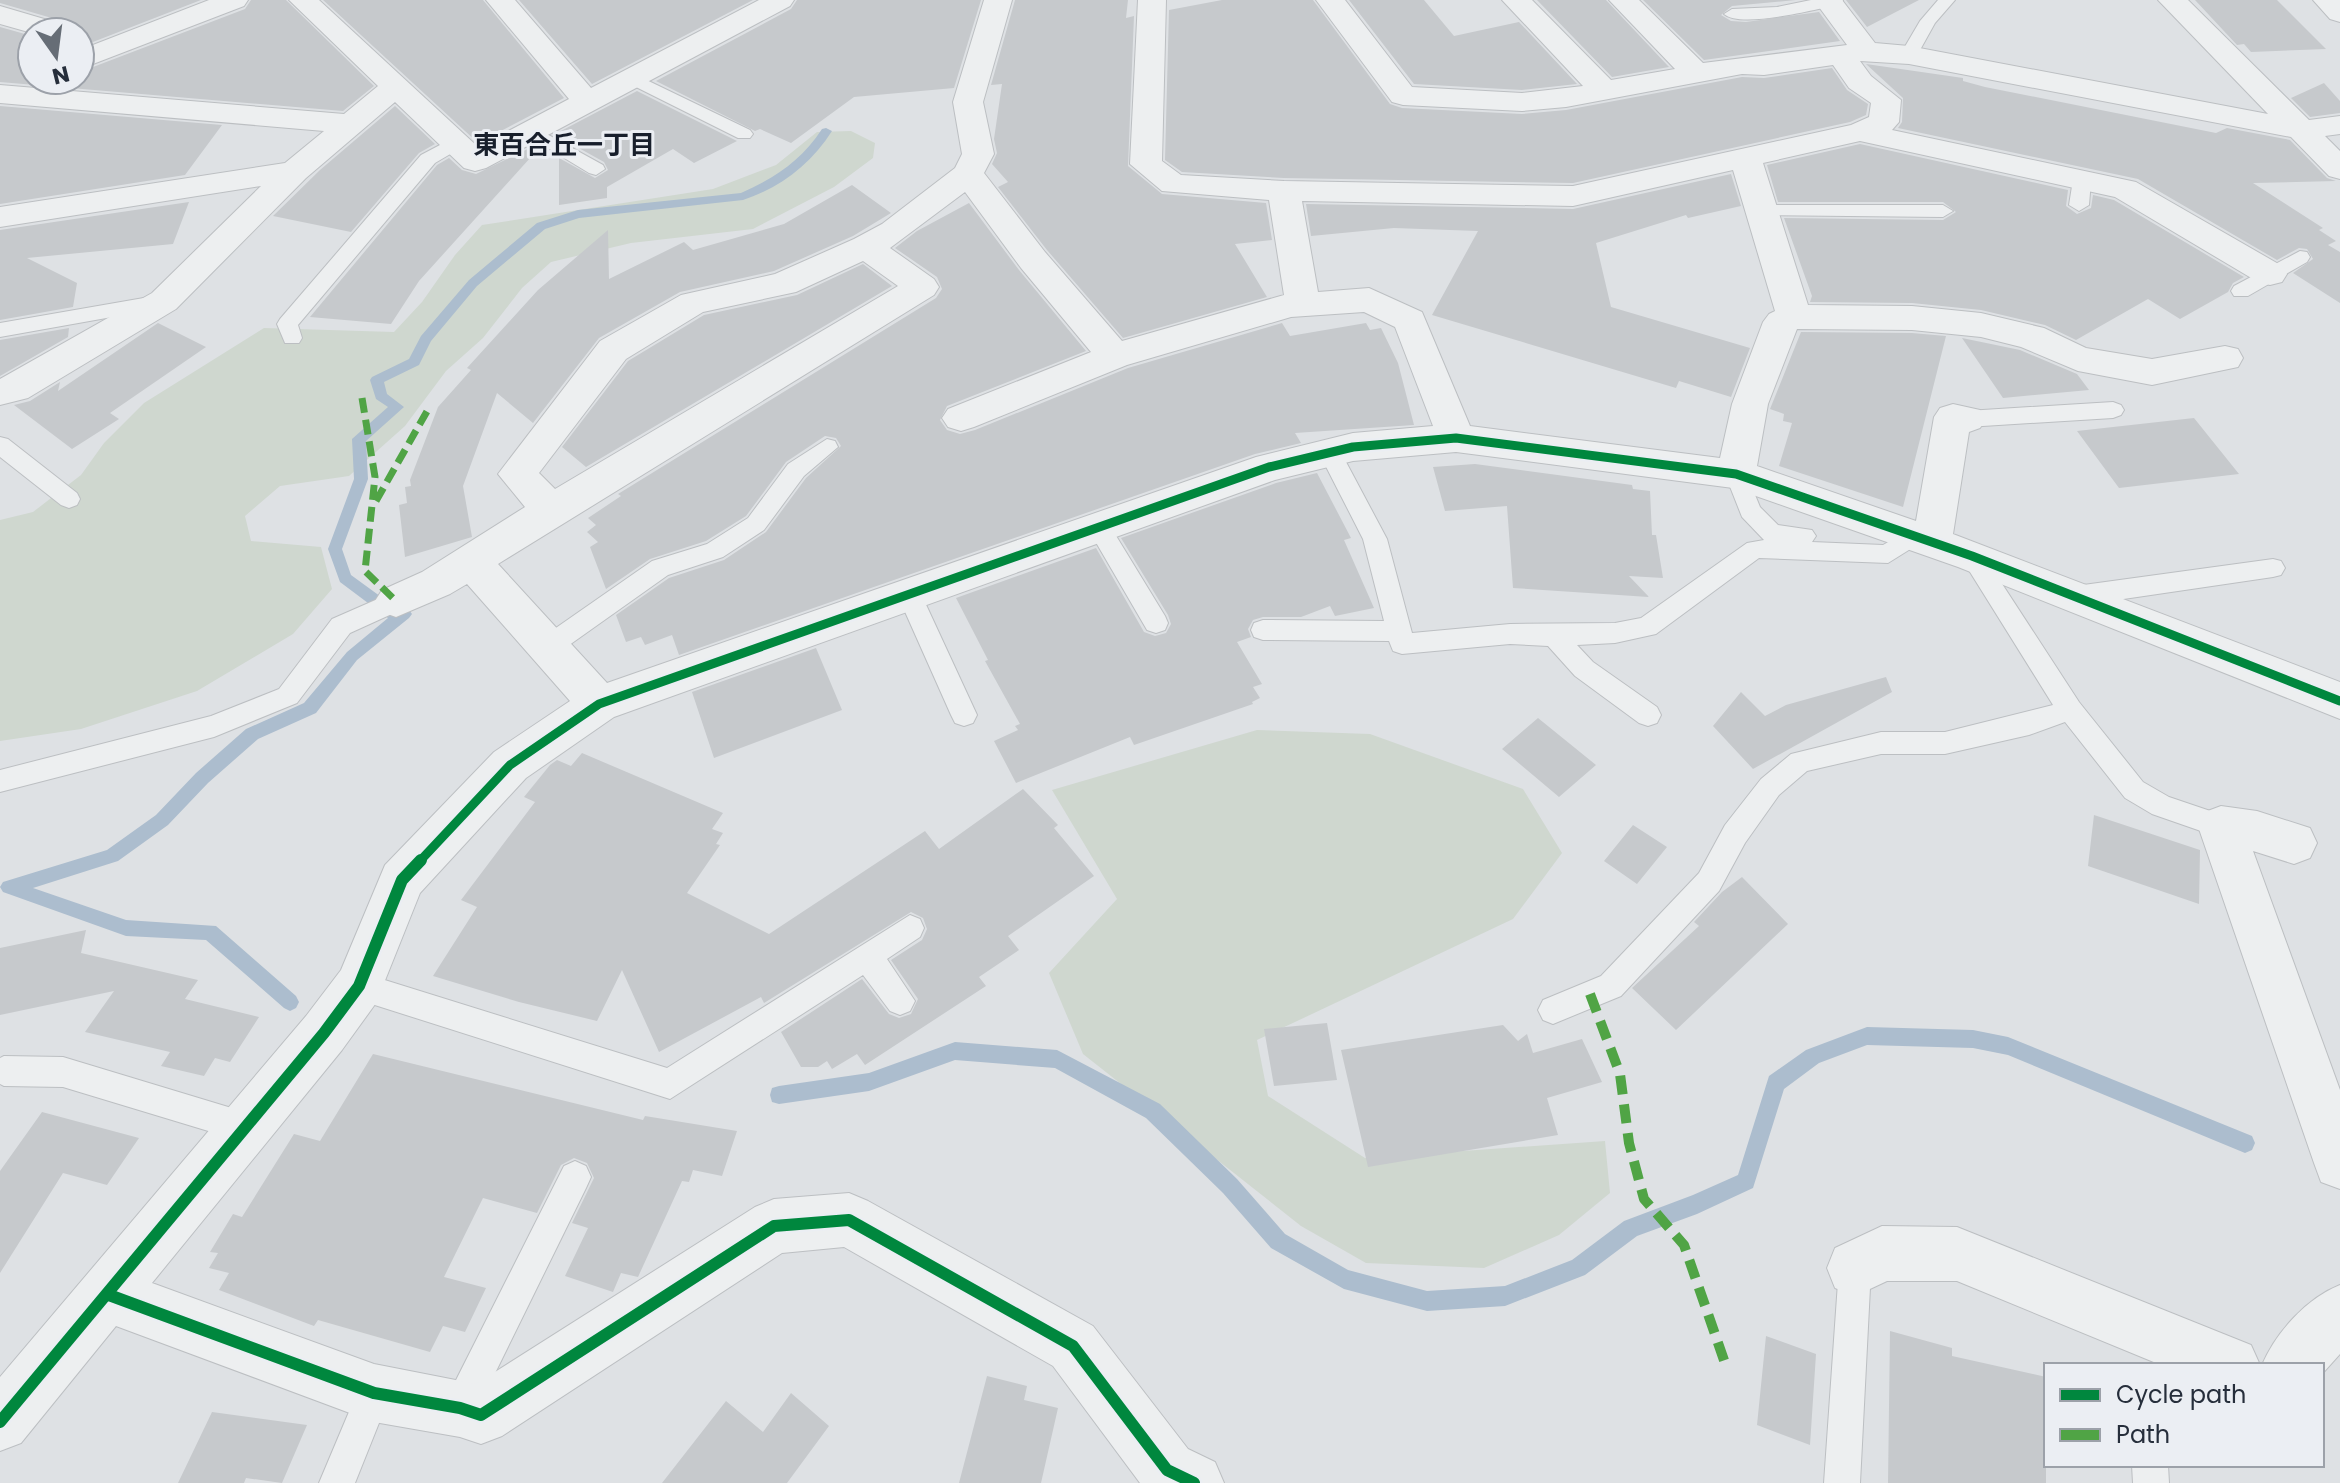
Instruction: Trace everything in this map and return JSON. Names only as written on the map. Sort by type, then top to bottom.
[{"type":"street","points":[[96,47],[234,0]]},
{"type":"street","points":[[303,0],[475,161],[534,132],[763,3]]},
{"type":"street","points":[[500,0],[587,102]]},
{"type":"street","points":[[551,510],[517,474],[613,350],[693,303],[784,284],[866,247],[894,231],[968,174],[978,154],[968,102],[998,0]]},
{"type":"street","points":[[1152,0],[1146,164],[1173,184],[1284,191],[1573,196],[1860,132],[1884,122],[1886,100],[1860,82],[1853,53],[1832,1]]},
{"type":"street","points":[[1330,0],[1403,96],[1522,102],[1566,98],[1695,72],[1853,53],[1909,55],[2303,130],[2340,125]]},
{"type":"street","points":[[1516,0],[1604,90]]},
{"type":"street","points":[[1623,0],[1695,72]]},
{"type":"street","points":[[2172,0],[2340,169]]},
{"type":"street","points":[[2327,0],[2340,13]]},
{"type":"street","points":[[0,392],[15,389],[164,301],[295,171],[396,86]]},
{"type":"street","points":[[0,92],[351,124]]},
{"type":"street","points":[[1860,132],[2080,193],[2125,189],[2270,274]]},
{"type":"street","points":[[1745,157],[1794,317]]},
{"type":"street","points":[[0,217],[295,171]]},
{"type":"street","points":[[968,174],[1033,260],[1114,356]]},
{"type":"street","points":[[1284,191],[1303,305]]},
{"type":"street","points":[[396,601],[436,583],[551,510],[922,287],[866,247]]},
{"type":"street","points":[[961,418],[1114,356],[1290,305],[1369,300],[1410,320],[1456,438]]},
{"type":"street","points":[[1743,493],[1750,404],[1781,322],[1794,317],[1912,318],[1981,325],[2031,337],[2078,359],[2117,352],[2152,372],[2225,358]]},
{"type":"street","points":[[1918,542],[1953,417],[1967,419]]},
{"type":"street","points":[[0,1422],[248,1128],[359,986],[402,880],[510,765],[599,704],[1269,467],[1329,451],[1456,438],[1743,493],[1972,556],[2340,701]]},
{"type":"street","points":[[471,561],[599,704]]},
{"type":"street","points":[[2294,843],[2257,831],[2221,826],[2340,1163]]},
{"type":"street","points":[[109,1295],[374,1393],[460,1408],[481,1415],[774,1226],[849,1220],[1073,1346],[1167,1470],[1194,1483]]},
{"type":"street","points":[[1855,1268],[1882,1253],[1957,1254],[2144,1347],[2221,1363]]},
{"type":"street","points":[[2293,1363],[2340,1313]]},
{"type":"lane","points":[[1909,55],[1928,21],[1947,0]]},
{"type":"lane","points":[[1732,14],[1777,12],[1832,1]]},
{"type":"lane","points":[[632,78],[744,134]]},
{"type":"lane","points":[[534,132],[596,169]]},
{"type":"lane","points":[[292,338],[287,324],[428,159],[457,142]]},
{"type":"lane","points":[[1761,211],[1943,211]]},
{"type":"lane","points":[[2241,291],[2300,257]]},
{"type":"lane","points":[[0,330],[164,301]]},
{"type":"lane","points":[[1967,419],[2024,418],[2065,410],[2113,410]]},
{"type":"lane","points":[[0,445],[69,499]]},
{"type":"lane","points":[[549,646],[660,568],[715,551],[756,524],[796,470],[827,447]]},
{"type":"lane","points":[[1329,451],[1375,539],[1402,644],[1510,634],[1554,636],[1615,633],[1647,627],[1755,549],[1888,554],[1918,542]]},
{"type":"lane","points":[[1743,493],[1755,549]]},
{"type":"lane","points":[[1099,527],[1156,623]]},
{"type":"lane","points":[[1972,556],[2070,710],[2134,790],[2161,806],[2221,826]]},
{"type":"lane","points":[[2076,596],[2273,568]]},
{"type":"lane","points":[[910,596],[964,715]]},
{"type":"lane","points":[[0,781],[214,726],[288,696],[341,626],[396,601]]},
{"type":"lane","points":[[1263,630],[1398,631]]},
{"type":"lane","points":[[1554,636],[1584,669],[1648,715]]},
{"type":"lane","points":[[1553,1010],[1611,986],[1709,882],[1735,834],[1770,787],[1800,762],[1881,743],[1945,743],[2029,724],[2070,710]]},
{"type":"lane","points":[[359,986],[670,1084],[910,928]]},
{"type":"lane","points":[[867,956],[900,1001]]},
{"type":"lane","points":[[4,1071],[63,1072],[248,1128]]},
{"type":"lane","points":[[460,1408],[575,1177]]},
{"type":"lane","points":[[1842,1483],[1855,1268]]},
{"type":"lane","points":[[337,1483],[374,1393]]},
{"type":"shaded area","points":[[851,131],[875,143],[873,158],[834,187],[753,229],[631,243],[551,262],[522,288],[483,338],[446,371],[405,426],[349,476],[280,486],[245,516],[251,541],[321,547],[332,589],[293,634],[197,691],[81,729],[0,741],[0,520],[33,512],[81,475],[104,443],[144,403],[264,328],[394,332],[422,302],[455,255],[482,225],[713,189],[776,165],[817,132]]},
{"type":"shaded area","points":[[1257,730],[1370,734],[1523,789],[1562,853],[1513,919],[1257,1040],[1268,1096],[1365,1158],[1605,1141],[1610,1193],[1559,1235],[1484,1268],[1366,1263],[1301,1226],[1083,1054],[1049,973],[1117,899],[1052,790]]},
{"type":"building","points":[[0,0],[201,0],[96,41],[96,16],[45,16],[0,3]]},
{"type":"building","points":[[251,0],[286,0],[374,86],[343,111],[96,90],[96,66],[245,9]]},
{"type":"building","points":[[323,0],[483,0],[564,98],[478,143]]},
{"type":"building","points":[[519,0],[753,0],[592,84]]},
{"type":"building","points":[[797,0],[981,0],[954,88],[854,97],[791,143],[760,129],[755,131],[656,81],[791,9]]},
{"type":"building","points":[[1015,0],[1128,0],[1126,18],[1134,16],[1128,166],[1162,194],[1266,203],[1272,240],[1235,244],[1267,297],[1123,338],[1047,250],[998,187],[1008,182],[992,164],[997,153],[994,139],[1002,84],[991,85]]},
{"type":"building","points":[[1222,0],[1313,0],[1390,104],[1402,108],[1522,114],[1566,110],[1742,77],[1764,78],[1832,68],[1847,90],[1868,104],[1866,115],[1850,122],[1573,183],[1284,178],[1182,172],[1165,160],[1169,10]]},
{"type":"building","points":[[1349,0],[1424,0],[1454,36],[1519,22],[1577,84],[1522,90],[1414,84]]},
{"type":"building","points":[[1537,0],[1606,0],[1669,67],[1612,77]]},
{"type":"building","points":[[1643,0],[1796,0],[1732,6],[1721,15],[1731,21],[1746,22],[1819,12],[1840,41],[1704,60]]},
{"type":"building","points":[[1846,0],[1919,0],[1867,27]]},
{"type":"building","points":[[2195,0],[2277,0],[2326,49],[2251,52],[2244,44],[2237,45]]},
{"type":"building","points":[[0,27],[16,32],[16,83],[0,82]]},
{"type":"building","points":[[1866,64],[1963,78],[1963,81],[1985,87],[2216,133],[2227,128],[2290,140],[2327,178],[2336,181],[2253,183],[2323,228],[2319,230],[2336,241],[2328,245],[2340,252],[2340,303],[2293,273],[2313,259],[2307,249],[2299,248],[2277,260],[2138,179],[1898,128],[1902,122],[1903,98]]},
{"type":"building","points":[[2324,83],[2340,101],[2340,113],[2310,117],[2291,98]]},
{"type":"building","points":[[637,91],[737,141],[694,163],[673,149],[607,187],[607,198],[559,205],[559,158],[595,178],[608,170],[604,162],[559,137],[559,132]]},
{"type":"building","points":[[0,106],[222,125],[185,175],[0,204]]},
{"type":"building","points":[[395,106],[435,144],[419,153],[351,232],[273,216],[320,170]]},
{"type":"building","points":[[1860,144],[2068,190],[2066,206],[2077,214],[2091,208],[2093,195],[2114,200],[2244,277],[2233,283],[2228,292],[2180,319],[2148,299],[2076,340],[2045,325],[1981,310],[1912,303],[1810,302],[1812,296],[1784,218],[1943,220],[1956,212],[1943,202],[1778,202],[1767,165]]},
{"type":"building","points":[[536,145],[540,147],[419,281],[391,324],[310,317],[437,165],[449,158],[462,170],[476,174]]},
{"type":"building","points":[[1731,174],[1741,206],[1688,218],[1686,215],[1596,243],[1611,307],[1750,348],[1731,397],[1679,381],[1676,388],[1432,315],[1478,231],[1394,228],[1311,236],[1306,204],[1573,209]]},
{"type":"building","points":[[852,185],[891,213],[853,236],[774,271],[680,292],[599,338],[533,423],[497,393],[463,486],[472,537],[405,557],[399,505],[407,503],[405,487],[411,486],[410,480],[438,407],[471,370],[467,368],[538,290],[608,230],[609,279],[684,242],[693,250],[784,224]]},
{"type":"building","points":[[189,202],[173,244],[27,258],[77,283],[73,307],[0,320],[0,230]]},
{"type":"building","points":[[969,203],[1086,351],[947,406],[940,420],[947,430],[960,434],[975,430],[1128,368],[1282,323],[1290,336],[1366,323],[1370,330],[1381,328],[1398,363],[1414,425],[1295,433],[1301,443],[1255,454],[679,655],[672,635],[645,645],[641,637],[626,642],[616,615],[669,578],[724,560],[766,532],[806,478],[841,446],[836,438],[825,436],[786,462],[746,516],[706,541],[650,559],[606,589],[590,547],[598,542],[587,532],[596,525],[588,518],[621,496],[618,494],[936,298],[942,289],[937,277],[895,248],[917,231]]},
{"type":"building","points":[[863,264],[892,286],[586,467],[562,447],[628,361],[704,315],[797,295]]},
{"type":"building","points":[[158,323],[206,347],[110,413],[119,419],[72,449],[14,405],[30,401],[60,382],[58,391]]},
{"type":"building","points":[[69,328],[68,337],[0,376],[0,340]]},
{"type":"building","points":[[1801,332],[1946,336],[1903,507],[1779,466],[1792,423],[1783,421],[1784,414],[1770,409]]},
{"type":"building","points":[[1962,338],[2020,350],[2077,374],[2089,390],[2003,398]]},
{"type":"building","points":[[2194,418],[2239,474],[2119,488],[2077,431]]},
{"type":"building","points":[[1475,464],[1632,485],[1633,489],[1650,491],[1652,535],[1656,535],[1663,578],[1629,576],[1649,597],[1513,588],[1507,506],[1445,511],[1433,467]]},
{"type":"building","points":[[1317,473],[1351,538],[1344,540],[1374,608],[1335,616],[1330,606],[1301,617],[1253,620],[1248,629],[1251,637],[1237,642],[1262,684],[1253,687],[1260,698],[1253,704],[1134,745],[1130,737],[1016,783],[994,741],[1018,730],[1015,726],[1020,724],[985,661],[988,660],[956,598],[1096,548],[1144,632],[1155,636],[1166,633],[1171,624],[1168,615],[1121,538],[1276,483]]},
{"type":"building","points":[[816,648],[842,710],[714,758],[692,692]]},
{"type":"building","points":[[1886,677],[1892,692],[1753,769],[1713,726],[1741,692],[1765,716],[1786,705]]},
{"type":"building","points":[[1538,718],[1596,765],[1559,797],[1502,749]]},
{"type":"building","points":[[582,753],[723,813],[712,829],[723,833],[716,844],[720,845],[687,893],[769,934],[925,831],[939,849],[1023,789],[1058,825],[1054,828],[1094,876],[1008,936],[1019,950],[979,977],[986,986],[865,1065],[857,1054],[832,1069],[827,1061],[818,1067],[801,1067],[781,1032],[862,979],[889,1014],[899,1018],[911,1014],[918,999],[891,960],[922,940],[927,929],[923,918],[911,912],[764,1003],[761,997],[659,1052],[622,970],[597,1021],[433,976],[477,907],[461,900],[535,802],[524,797],[550,765],[557,760],[571,766]]},
{"type":"building","points":[[2094,815],[2200,850],[2199,904],[2088,866]]},
{"type":"building","points":[[1633,825],[1667,847],[1637,884],[1604,861]]},
{"type":"building","points":[[1742,877],[1788,924],[1676,1030],[1632,988],[1699,926],[1694,922],[1722,892]]},
{"type":"building","points":[[86,930],[81,953],[198,980],[185,999],[259,1017],[230,1062],[215,1058],[204,1076],[161,1066],[170,1052],[85,1032],[114,991],[0,1015],[0,948]]},
{"type":"building","points":[[1327,1023],[1337,1080],[1274,1086],[1264,1029]]},
{"type":"building","points":[[1503,1025],[1518,1041],[1527,1034],[1533,1053],[1582,1039],[1602,1082],[1547,1098],[1558,1135],[1368,1167],[1341,1050]]},
{"type":"building","points":[[373,1054],[643,1120],[645,1116],[737,1131],[722,1176],[693,1170],[689,1182],[682,1181],[638,1277],[621,1273],[613,1292],[565,1276],[588,1228],[572,1223],[594,1178],[587,1163],[574,1158],[561,1165],[537,1213],[483,1198],[444,1277],[486,1288],[465,1332],[443,1326],[430,1352],[318,1320],[314,1326],[219,1290],[229,1273],[209,1268],[218,1253],[210,1252],[233,1214],[242,1217],[294,1134],[320,1141]]},
{"type":"building","points":[[42,1112],[139,1138],[107,1185],[63,1173],[0,1273],[0,1171]]},
{"type":"building","points":[[1890,1331],[1952,1348],[1952,1356],[2044,1377],[2046,1483],[1888,1483]]},
{"type":"building","points":[[1766,1336],[1816,1354],[1810,1445],[1757,1425]]},
{"type":"building","points":[[987,1376],[1027,1386],[1024,1400],[1058,1408],[1041,1483],[959,1483]]},
{"type":"building","points":[[791,1393],[829,1426],[787,1483],[662,1483],[726,1401],[763,1432]]},
{"type":"building","points":[[212,1412],[307,1425],[282,1483],[246,1478],[244,1483],[178,1483]]},
{"type":"waterway","points":[[399,618],[345,578],[335,549],[361,479],[359,439],[397,407],[381,396],[377,380],[414,362],[426,339],[473,283],[541,226],[578,214],[743,196],[790,171],[810,153],[826,131]]},
{"type":"waterway","points":[[10,887],[112,856],[162,820],[202,778],[252,734],[310,708],[352,656],[404,614]]},
{"type":"waterway","points":[[9,887],[126,928],[210,932],[290,1002]]},
{"type":"waterway","points":[[779,1095],[869,1082],[955,1051],[1057,1059],[1153,1111],[1230,1186],[1278,1241],[1344,1279],[1427,1301],[1505,1296],[1578,1268],[1631,1228],[1697,1204],[1746,1181],[1776,1083],[1813,1056],[1867,1036],[1973,1039],[2008,1046],[2245,1143]]},
{"type":"marked path","points":[[362,398],[375,477],[365,571],[396,601]]},
{"type":"marked path","points":[[376,501],[430,406]]},
{"type":"marked path","points":[[1590,994],[1620,1074],[1629,1143],[1644,1199],[1684,1245],[1725,1363]]},
{"type":"cycle path","points":[[0,1422],[324,1033],[359,986],[402,880],[510,765],[599,704],[1269,467],[1353,447],[1456,438],[1736,474],[1972,556],[2340,701]]},
{"type":"cycle path","points":[[109,1295],[374,1393],[460,1408],[481,1415],[774,1226],[849,1220],[1073,1346],[1167,1470],[1194,1483]]},
{"type":"district","name":"東百合丘一丁目","points":[[564,145]]}]
